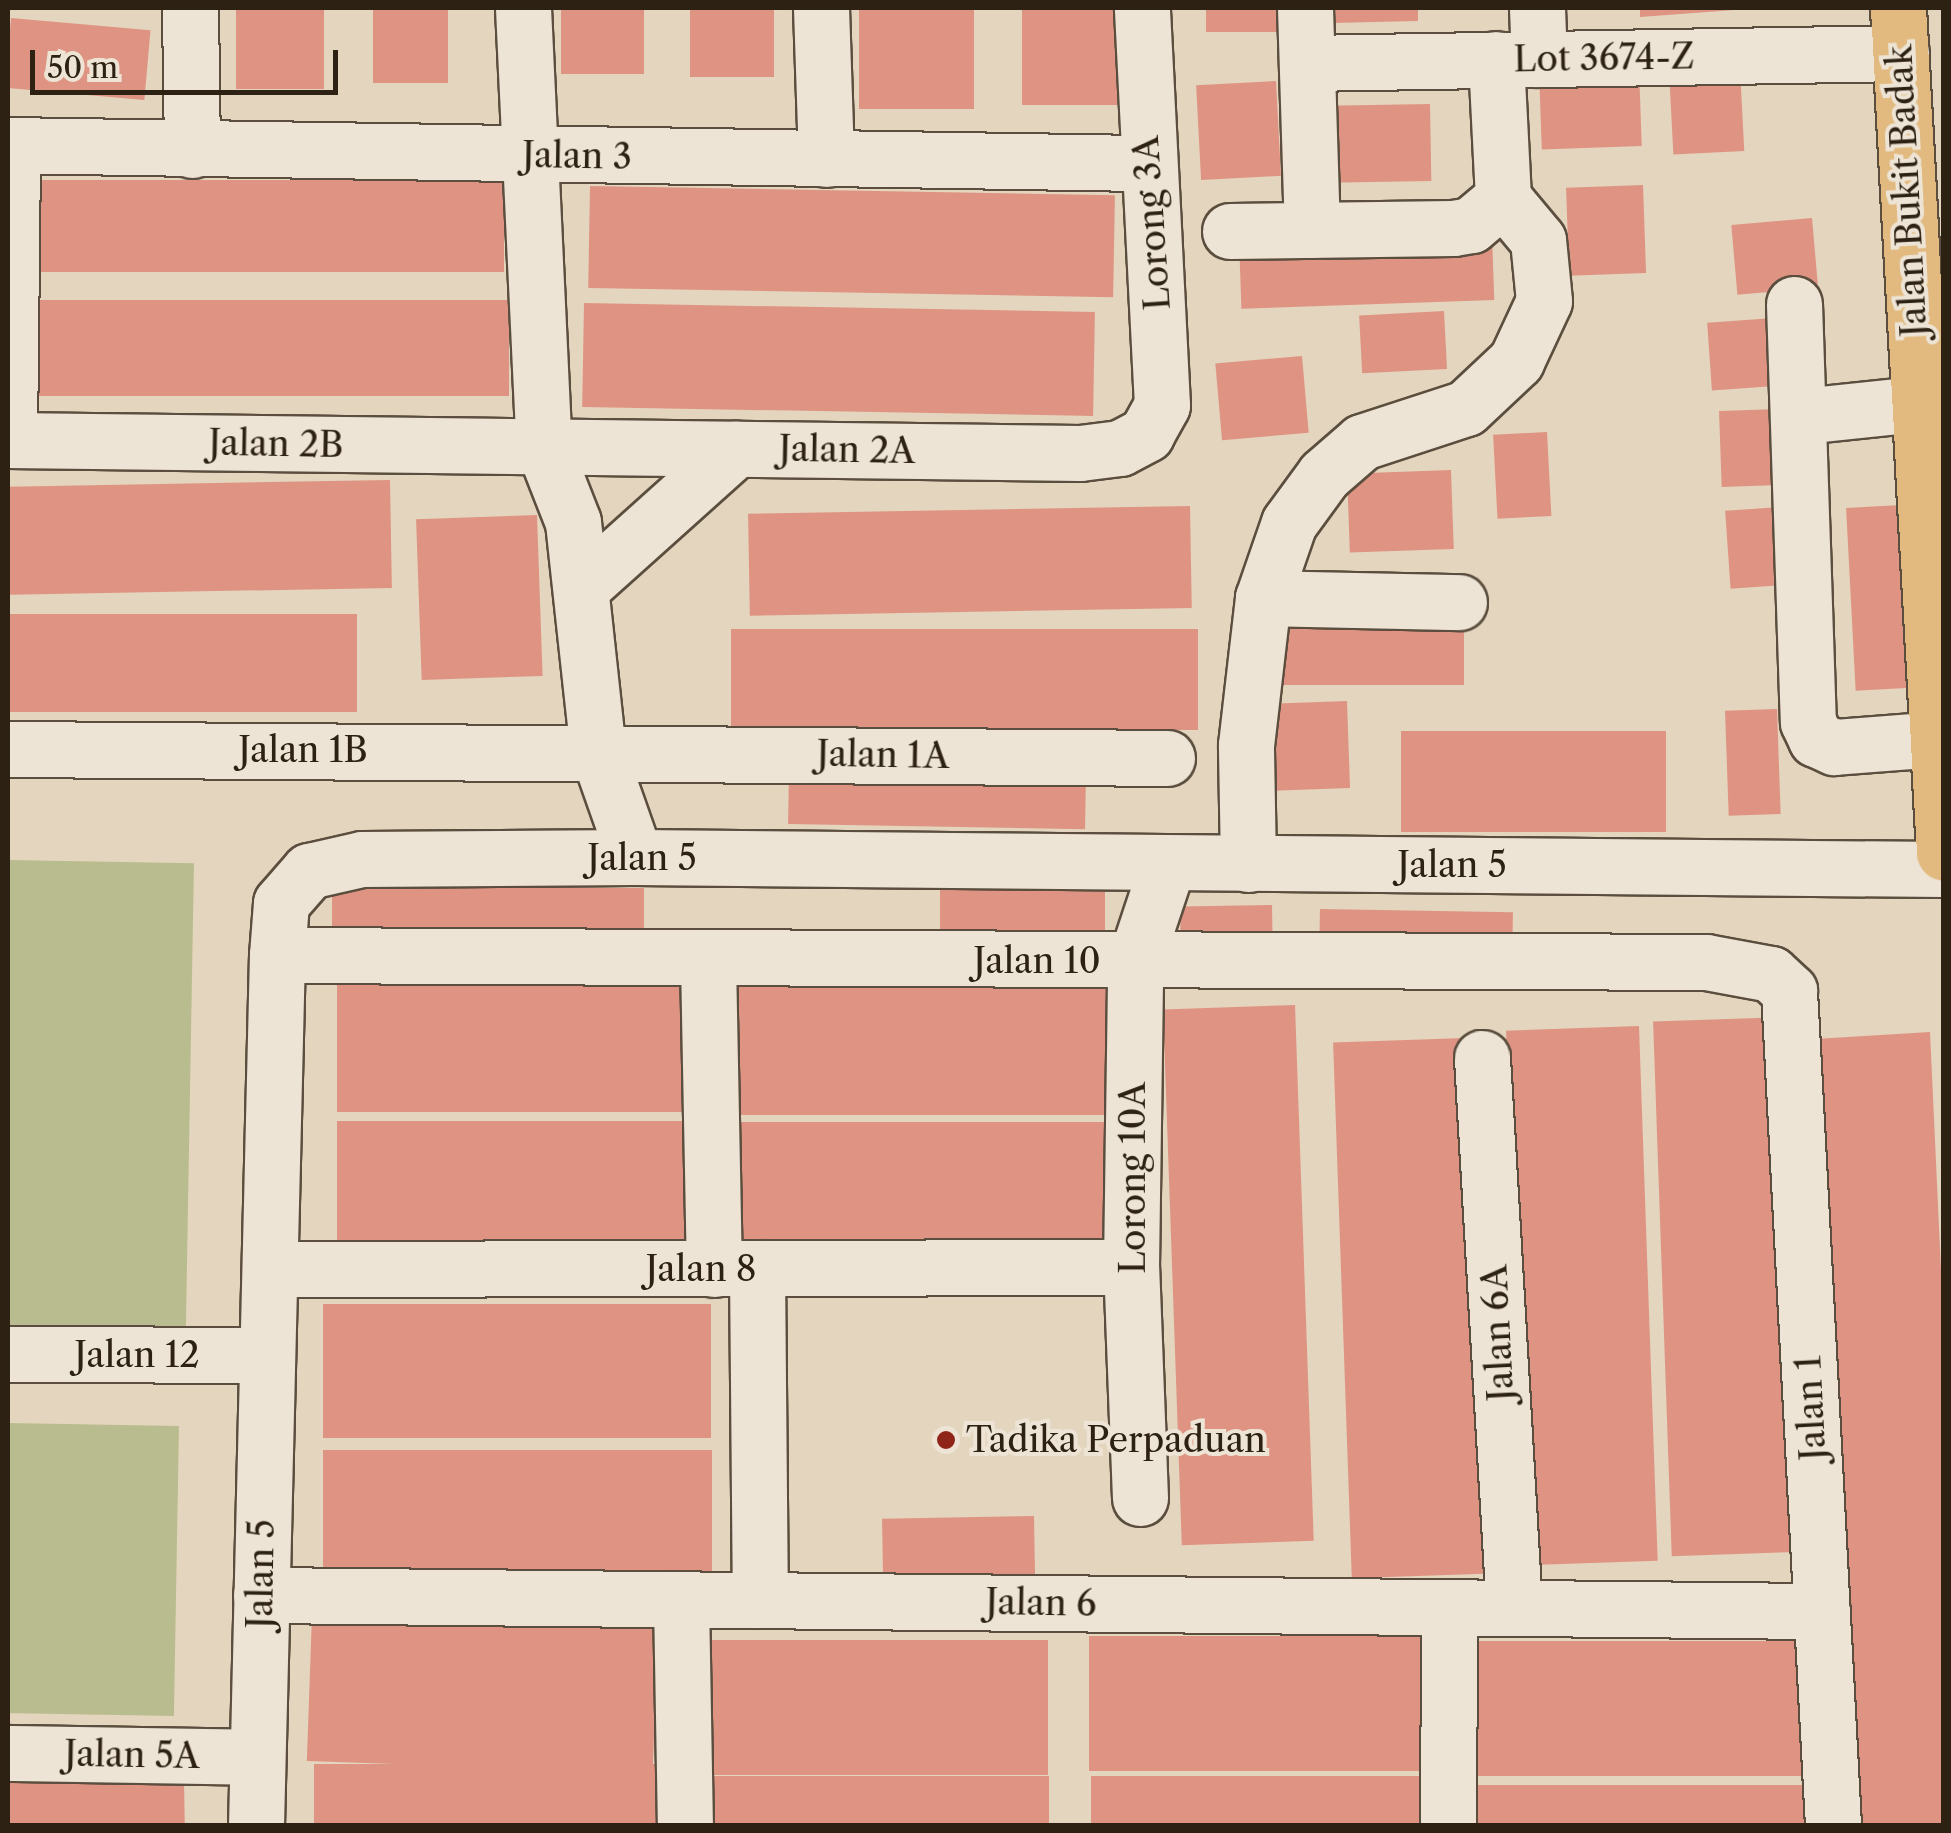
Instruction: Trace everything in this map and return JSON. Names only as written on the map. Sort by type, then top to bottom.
[{"type":"main road","name":"Jalan Bukit Badak","points":[[1900,30],[1926,249],[1916,404],[1934,532],[1944,853]]},
{"type":"street","points":[[190,8],[192,150]]},
{"type":"street","points":[[523,8],[544,448],[572,522],[598,752],[634,857]]},
{"type":"street","points":[[821,8],[826,159]]},
{"type":"street","name":"Lorong 3A","points":[[1142,8],[1162,405],[1146,434]]},
{"type":"street","points":[[1305,8],[1312,230]]},
{"type":"street","name":"Lot 3674-Z","points":[[1307,62],[1524,42],[1900,30]]},
{"type":"street","points":[[1230,230],[1472,226],[1504,198],[1524,42]]},
{"type":"street","points":[[8,440],[10,145]]},
{"type":"street","name":"Jalan 3","points":[[10,145],[1148,164]]},
{"type":"street","points":[[1248,864],[1246,745],[1263,598],[1289,523],[1324,475],[1362,442],[1466,408],[1516,360],[1544,301],[1538,240],[1504,198]]},
{"type":"street","points":[[1794,304],[1802,416],[1808,722],[1816,739],[1834,747],[1940,759]]},
{"type":"street","points":[[1802,416],[1916,404]]},
{"type":"street","name":"Jalan 2A","points":[[544,448],[1080,453],[1120,448],[1146,434]]},
{"type":"street","name":"Jalan 2B","points":[[8,440],[544,448]]},
{"type":"street","points":[[582,587],[736,449]]},
{"type":"street","points":[[1263,598],[1459,602]]},
{"type":"street","name":"Jalan 1B","points":[[8,749],[598,752]]},
{"type":"street","name":"Jalan 1A","points":[[598,752],[1167,758]]},
{"type":"street","name":"Jalan 5","points":[[256,1826],[277,955],[281,903],[293,883],[330,862],[634,857],[1944,870]]},
{"type":"street","name":"Lorong 10A","points":[[1140,1498],[1132,1267],[1135,962],[1168,862]]},
{"type":"street","name":"Jalan 10","points":[[277,955],[708,961],[1706,962],[1749,965],[1788,991]]},
{"type":"street","points":[[708,961],[760,1600]]},
{"type":"street","name":"Jalan 1","points":[[1788,991],[1834,1826]]},
{"type":"street","name":"Jalan 6A","points":[[1482,1058],[1514,1608]]},
{"type":"street","name":"Jalan 8","points":[[270,1269],[1132,1267]]},
{"type":"street","name":"Jalan 12","points":[[8,1354],[267,1355]]},
{"type":"street","name":"Jalan 6","points":[[261,1595],[1822,1611]]},
{"type":"street","points":[[681,1600],[684,1826]]},
{"type":"street","points":[[1448,1826],[1449,1607]]},
{"type":"street","name":"Jalan 5A","points":[[8,1753],[257,1758]]},
{"type":"green space","points":[[8,860],[194,863],[186,1333],[8,1330]]},
{"type":"green space","points":[[8,1423],[179,1426],[174,1716],[8,1713]]},
{"type":"building","points":[[236,8],[324,8],[324,89],[236,89]]},
{"type":"building","points":[[373,8],[448,8],[448,83],[373,83]]},
{"type":"building","points":[[561,8],[644,8],[644,74],[561,74]]},
{"type":"building","points":[[690,8],[774,8],[774,77],[690,77]]},
{"type":"building","points":[[859,8],[974,8],[974,109],[859,109]]},
{"type":"building","points":[[1022,8],[1117,8],[1117,105],[1022,105]]},
{"type":"building","points":[[1206,8],[1281,8],[1281,32],[1206,32]]},
{"type":"building","points":[[1331,8],[1418,8],[1418,21],[1332,23]]},
{"type":"building","points":[[1640,8],[1734,8],[1734,10],[1640,17]]},
{"type":"building","points":[[11,18],[150,30],[144,100],[8,88]]},
{"type":"building","points":[[1639,68],[1642,146],[1542,149],[1539,71]]},
{"type":"building","points":[[1740,69],[1744,151],[1673,155],[1669,73]]},
{"type":"building","points":[[1276,81],[1281,176],[1201,180],[1196,85]]},
{"type":"building","points":[[1430,104],[1431,181],[1327,183],[1326,106]]},
{"type":"building","points":[[31,180],[504,180],[504,272],[31,272]]},
{"type":"building","points":[[1643,185],[1646,273],[1569,276],[1566,188]]},
{"type":"building","points":[[590,186],[1115,195],[1113,297],[588,288]]},
{"type":"building","points":[[1812,218],[1818,288],[1737,295],[1731,225]]},
{"type":"building","points":[[1492,235],[1494,300],[1241,309],[1239,244]]},
{"type":"building","points":[[32,300],[509,300],[509,396],[32,396]]},
{"type":"building","points":[[584,303],[1095,312],[1093,416],[582,407]]},
{"type":"building","points":[[1444,311],[1447,369],[1362,373],[1359,315]]},
{"type":"building","points":[[1774,318],[1779,386],[1712,391],[1707,323]]},
{"type":"building","points":[[1302,356],[1309,433],[1222,440],[1215,364]]},
{"type":"building","points":[[1779,409],[1782,485],[1722,487],[1719,411]]},
{"type":"building","points":[[1547,432],[1551,516],[1497,519],[1493,435]]},
{"type":"building","points":[[1451,470],[1454,549],[1350,553],[1347,474]]},
{"type":"building","points":[[390,480],[392,588],[10,595],[8,487]]},
{"type":"building","points":[[1901,505],[1911,688],[1856,691],[1846,508]]},
{"type":"building","points":[[1190,506],[1192,608],[750,616],[748,514]]},
{"type":"building","points":[[1780,507],[1785,585],[1731,589],[1725,511]]},
{"type":"building","points":[[537,515],[543,676],[422,680],[416,519]]},
{"type":"building","points":[[1277,610],[1464,610],[1464,685],[1277,685]]},
{"type":"building","points":[[8,614],[357,614],[357,712],[8,712]]},
{"type":"building","points":[[731,629],[1198,629],[1198,730],[731,730]]},
{"type":"building","points":[[1347,701],[1350,788],[1273,791],[1270,704]]},
{"type":"building","points":[[1777,709],[1781,814],[1729,816],[1725,711]]},
{"type":"building","points":[[1401,731],[1666,731],[1666,832],[1401,832]]},
{"type":"building","points":[[789,771],[1086,776],[1085,829],[788,824]]},
{"type":"building","points":[[332,888],[644,888],[644,941],[332,941]]},
{"type":"building","points":[[940,890],[1105,890],[1105,943],[940,943]]},
{"type":"building","points":[[1272,905],[1273,950],[1181,952],[1180,907]]},
{"type":"building","points":[[1320,909],[1513,912],[1512,948],[1319,945]]},
{"type":"building","points":[[337,978],[684,978],[684,1112],[337,1112]]},
{"type":"building","points":[[722,980],[1110,980],[1110,1115],[722,1115]]},
{"type":"building","points":[[1295,1005],[1314,1541],[1182,1545],[1163,1010]]},
{"type":"building","points":[[1785,1017],[1804,1552],[1672,1556],[1653,1022]]},
{"type":"building","points":[[1639,1026],[1658,1561],[1525,1565],[1506,1031]]},
{"type":"building","points":[[1930,1032],[1944,1335],[1944,1826],[1852,1826],[1815,1039]]},
{"type":"building","points":[[1465,1038],[1484,1574],[1352,1578],[1333,1043]]},
{"type":"building","points":[[337,1121],[684,1121],[684,1255],[337,1255]]},
{"type":"building","points":[[726,1122],[1114,1122],[1114,1256],[726,1256]]},
{"type":"building","points":[[323,1304],[711,1304],[711,1438],[323,1438]]},
{"type":"building","points":[[323,1450],[712,1450],[712,1584],[323,1584]]},
{"type":"building","points":[[1034,1516],[1035,1574],[883,1577],[882,1519]]},
{"type":"building","points":[[312,1614],[658,1626],[653,1773],[307,1761]]},
{"type":"building","points":[[1089,1636],[1437,1636],[1437,1771],[1089,1771]]},
{"type":"building","points":[[701,1640],[1048,1640],[1048,1775],[701,1775]]},
{"type":"building","points":[[1462,1641],[1810,1641],[1810,1776],[1462,1776]]},
{"type":"building","points":[[314,1764],[662,1764],[662,1826],[314,1826]]},
{"type":"building","points":[[703,1776],[1049,1776],[1049,1826],[703,1826]]},
{"type":"building","points":[[1091,1776],[1438,1776],[1438,1826],[1091,1826]]},
{"type":"building","points":[[184,1780],[185,1826],[9,1826],[8,1783]]},
{"type":"building","points":[[1462,1785],[1810,1785],[1810,1826],[1462,1826]]},
{"type":"place","name":"Tadika Perpaduan","points":[[946,1440]]}]
